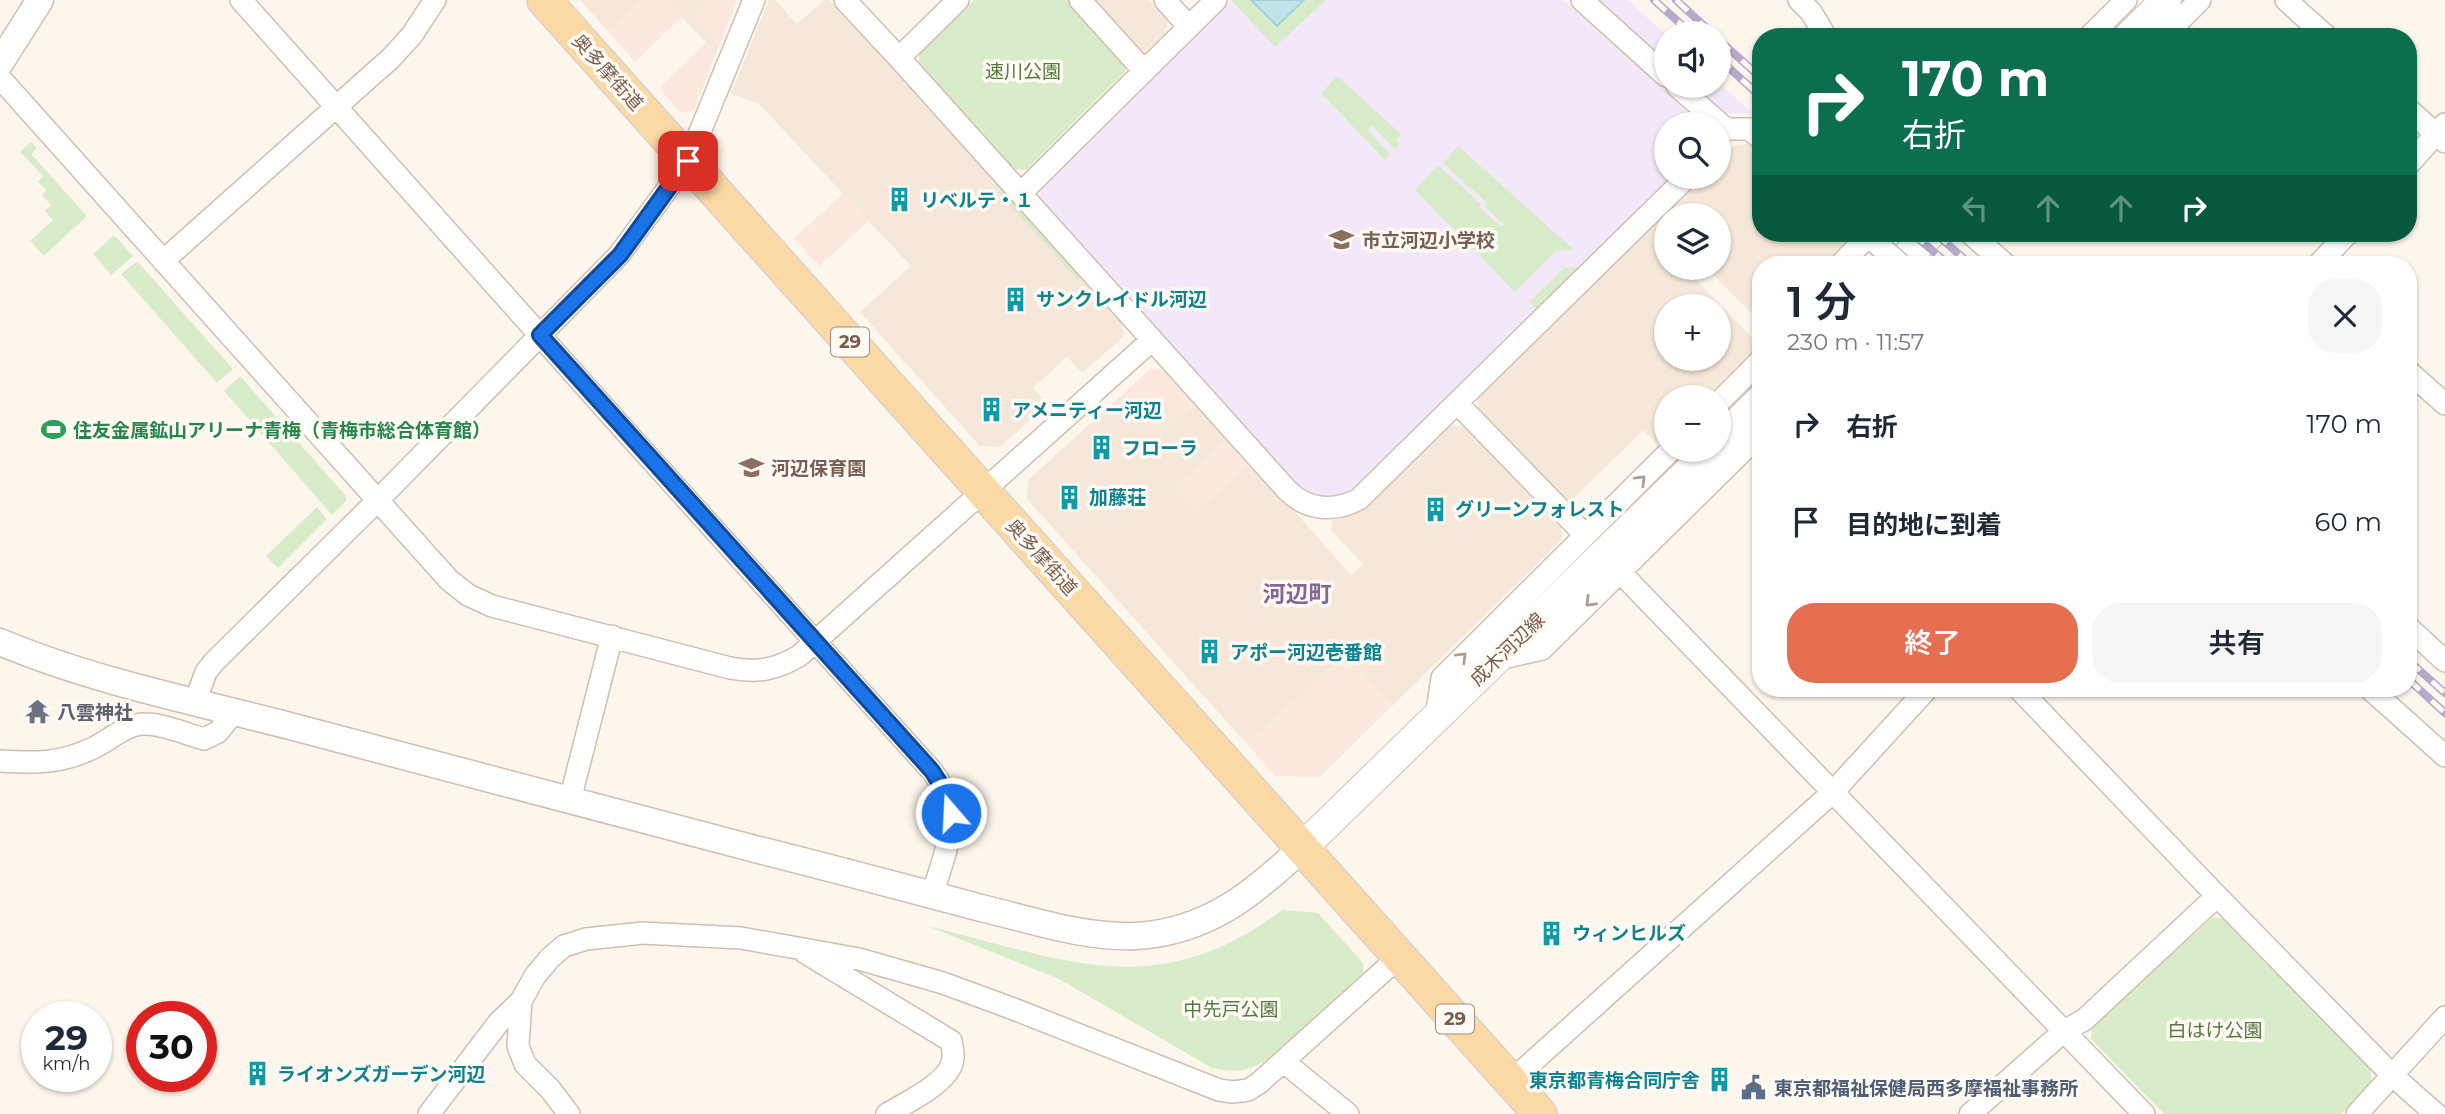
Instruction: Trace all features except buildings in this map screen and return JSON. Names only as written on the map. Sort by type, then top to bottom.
[{"type":"main road","name":"奥多摩街道","points":[[544,0],[1540,1114]]},
{"type":"main road","points":[[2138,28],[2166,0]]},
{"type":"main road","points":[[1908,256],[1922,242]]},
{"type":"main road","points":[[1731,429],[1752,409]]},
{"type":"main road","name":"成木河辺線","points":[[1302,848],[1699,462]]},
{"type":"street","points":[[0,63],[40,0]]},
{"type":"street","points":[[241,0],[932,771],[946,793],[951,813],[950,834],[932,895]]},
{"type":"street","points":[[163,261],[401,47],[421,24],[435,0]]},
{"type":"street","points":[[195,702],[206,672],[214,662],[620,255],[688,161],[754,0]]},
{"type":"street","points":[[845,0],[1291,495],[1315,507],[1342,506],[1359,499],[1675,189]]},
{"type":"street","points":[[899,58],[958,0]]},
{"type":"street","points":[[1080,0],[1136,62],[1146,68]]},
{"type":"street","points":[[1165,0],[1189,27]]},
{"type":"street","points":[[1021,193],[1216,0]]},
{"type":"street","points":[[1582,0],[1654,65]]},
{"type":"street","points":[[2098,28],[2126,0]]},
{"type":"street","points":[[2172,28],[2200,0]]},
{"type":"street","points":[[2286,0],[2317,28]]},
{"type":"street","points":[[1811,4],[1822,28]]},
{"type":"street","points":[[0,78],[449,580],[468,595],[492,606],[751,671],[767,670],[799,656],[1152,340]]},
{"type":"street","points":[[1688,98],[1700,112]]},
{"type":"street","points":[[2417,115],[2442,133],[2417,157]]},
{"type":"street","points":[[1731,134],[1749,129],[1752,131]]},
{"type":"street","points":[[1850,256],[1865,242]]},
{"type":"street","points":[[1876,242],[1891,256]]},
{"type":"street","points":[[1982,242],[1997,256]]},
{"type":"street","points":[[2326,256],[2340,242]]},
{"type":"street","points":[[1731,390],[1752,370]]},
{"type":"street","points":[[2417,378],[2445,404]]},
{"type":"street","points":[[1457,403],[1585,535]]},
{"type":"street","points":[[1497,659],[1542,649],[1752,442]]},
{"type":"street","points":[[1436,717],[1442,678],[1659,462]]},
{"type":"street","points":[[1620,572],[2144,1114]]},
{"type":"street","points":[[2417,635],[2445,660]]},
{"type":"street","points":[[570,800],[612,636]]},
{"type":"street","points":[[0,642],[57,663],[195,702],[932,895],[1066,929],[1106,936],[1139,936],[1171,930],[1232,906],[1265,883],[1302,848]]},
{"type":"street","points":[[1511,1081],[1833,792],[1919,697]]},
{"type":"street","points":[[2027,697],[2393,1076],[2435,1114]]},
{"type":"street","points":[[2379,697],[2445,756]]},
{"type":"street","points":[[0,761],[43,764],[71,757],[92,749],[132,726],[144,723],[204,738],[218,732],[234,712]]},
{"type":"street","points":[[1970,1114],[2064,1031],[2084,1020],[2217,896]]},
{"type":"street","points":[[429,1114],[499,1022],[521,1001],[535,976],[550,958],[564,946],[586,939],[643,933],[741,938],[859,959],[1011,1008],[1219,1090],[1233,1092],[1248,1090],[1284,1062],[1399,957]]},
{"type":"street","points":[[799,948],[951,1041],[954,1052],[950,1069],[929,1088],[887,1114]]},
{"type":"street","points":[[521,1001],[518,1046],[525,1063],[569,1114]]},
{"type":"street","points":[[2357,1114],[2445,1017]]},
{"type":"street","points":[[1284,1062],[1348,1114]]},
{"type":"shaded area","points":[[580,0],[641,0],[608,31]]},
{"type":"shaded area","points":[[641,0],[666,0],[682,17],[635,62],[608,31]]},
{"type":"shaded area","points":[[666,0],[709,0],[692,17],[720,44],[716,53]]},
{"type":"shaded area","points":[[709,0],[737,0],[720,44],[692,17]]},
{"type":"shaded area","points":[[769,0],[775,0],[797,24],[824,0],[829,0],[926,103],[1123,324],[1123,337],[1082,373],[1067,357],[1033,388],[1048,404],[1000,447],[980,446],[860,312],[911,266],[759,104],[731,93]]},
{"type":"shaded area","points":[[1092,0],[1149,0],[1168,21],[1166,32],[1147,50],[1137,50]]},
{"type":"shaded area","name":"市立河辺小学校","points":[[1231,0],[1563,0],[1654,81],[1654,98],[1673,98],[1689,112],[1654,112],[1654,189],[1659,189],[1355,487],[1340,495],[1323,497],[1303,491],[1040,198],[1041,187]]},
{"type":"shaded area","points":[[1597,0],[1628,0],[1654,24],[1654,51]]},
{"type":"shaded area","points":[[706,43],[716,53],[694,110],[681,113],[659,88]]},
{"type":"shaded area","points":[[1731,94],[1752,113],[1731,114],[1722,112],[1706,98],[1731,98]]},
{"type":"shaded area","points":[[1748,144],[1752,148],[1752,242],[1847,243],[1833,256],[1752,256],[1752,314],[1718,280],[1731,280],[1731,203],[1676,203],[1691,189],[1731,189],[1731,149],[1735,145]]},
{"type":"shaded area","points":[[844,193],[869,221],[819,266],[794,238]]},
{"type":"shaded area","points":[[1654,225],[1654,280],[1700,280],[1698,282],[1710,294],[1654,294],[1654,371],[1731,371],[1731,316],[1752,338],[1752,352],[1718,385],[1654,385],[1654,440],[1643,430],[1569,503],[1478,411],[1478,397]]},
{"type":"shaded area","points":[[1151,368],[1162,369],[1194,404],[1160,435],[1123,394]]},
{"type":"shaded area","points":[[1123,394],[1160,435],[1194,404],[1226,440],[1174,488],[1209,501],[1248,465],[1285,505],[1295,512],[1351,575],[1363,564],[1331,530],[1333,519],[1351,515],[1366,507],[1450,426],[1462,426],[1561,528],[1561,540],[1392,706],[1346,655],[1246,743],[1027,499],[1028,480]]},
{"type":"shaded area","points":[[1226,440],[1248,465],[1196,513],[1174,488]]},
{"type":"shaded area","points":[[1346,655],[1392,706],[1320,777],[1275,776],[1246,743]]},
{"type":"green space","name":"速川公園","points":[[974,0],[1072,0],[1126,66],[1125,72],[1026,170],[1014,169],[919,63],[919,51]]},
{"type":"green space","points":[[1231,0],[1326,0],[1275,47]]},
{"type":"green space","points":[[1337,76],[1401,134],[1396,140],[1400,144],[1395,149],[1372,126],[1368,130],[1390,154],[1385,160],[1321,93]]},
{"type":"green space","points":[[31,142],[37,148],[31,154],[87,216],[44,256],[30,241],[53,220],[45,211],[51,205],[42,195],[46,190],[38,182],[43,176],[20,152]]},
{"type":"green space","points":[[1458,146],[1572,248],[1570,251],[1557,250],[1515,292],[1415,190],[1438,165],[1502,227],[1504,224],[1485,207],[1487,203],[1443,163]]},
{"type":"green space","points":[[1002,189],[1081,277],[1078,280],[998,192]]},
{"type":"green space","points":[[114,235],[133,256],[111,275],[93,254]]},
{"type":"green space","points":[[137,261],[233,369],[217,383],[121,274]]},
{"type":"green space","points":[[1580,267],[1536,309],[1529,302],[1564,268]]},
{"type":"green space","points":[[240,376],[346,496],[346,501],[332,515],[224,391]]},
{"type":"green space","points":[[317,507],[327,519],[278,568],[266,556]]},
{"type":"green space","name":"中先戸公園","points":[[1282,910],[1318,913],[1363,963],[1363,973],[1272,1056],[1250,1068],[1237,1071],[1212,1068],[1061,980],[928,926],[1066,960],[1108,966],[1150,966],[1193,957],[1236,939]]},
{"type":"green space","name":"白はけ公園","points":[[2213,917],[2225,919],[2371,1069],[2371,1081],[2341,1114],[2164,1114],[2091,1039],[2092,1027]]},
{"type":"water","points":[[1251,0],[1304,0],[1277,26]]},
{"type":"railway","points":[[1654,0],[1678,21]]},
{"type":"railway","points":[[1676,0],[1699,21]]},
{"type":"railway","points":[[1731,51],[1752,70]]},
{"type":"railway","points":[[1731,70],[1752,89]]},
{"type":"railway","points":[[1922,242],[1939,256]]},
{"type":"railway","points":[[1945,242],[1961,256]]},
{"type":"railway","points":[[2417,668],[2445,693]]},
{"type":"railway","points":[[2417,687],[2445,713]]},
{"type":"place","name":"リベルテ・１","points":[[900,200]]},
{"type":"place","name":"市立河辺小学校","points":[[1342,240]]},
{"type":"place","name":"サンクレイドル河辺","points":[[1016,299]]},
{"type":"place","name":"アメニティー河辺","points":[[992,410]]},
{"type":"place","name":"住友金属鉱山アリーナ青梅（青梅市総合体育館）","points":[[53,430]]},
{"type":"place","name":"フローラ","points":[[1102,448]]},
{"type":"place","name":"河辺保育園","points":[[751,468]]},
{"type":"place","name":"加藤荘","points":[[1069,497]]},
{"type":"place","name":"グリーンフォレスト","points":[[1435,509]]},
{"type":"place","name":"アポー河辺壱番館","points":[[1210,652]]},
{"type":"place","name":"八雲神社","points":[[37,712]]},
{"type":"place","name":"ウィンヒルズ","points":[[1552,933]]},
{"type":"place","name":"ライオンズガーデン河辺","points":[[257,1074]]},
{"type":"place","name":"東京都青梅合同庁舎","points":[[1720,1080]]},
{"type":"place","name":"東京都福祉保健局西多摩福祉事務所","points":[[1754,1088]]},
{"type":"district","name":"河辺町","points":[[1297,594]]},
{"type":"route","points":[[688,161],[620,255],[540,335],[932,771],[946,793],[951,813]]}]
